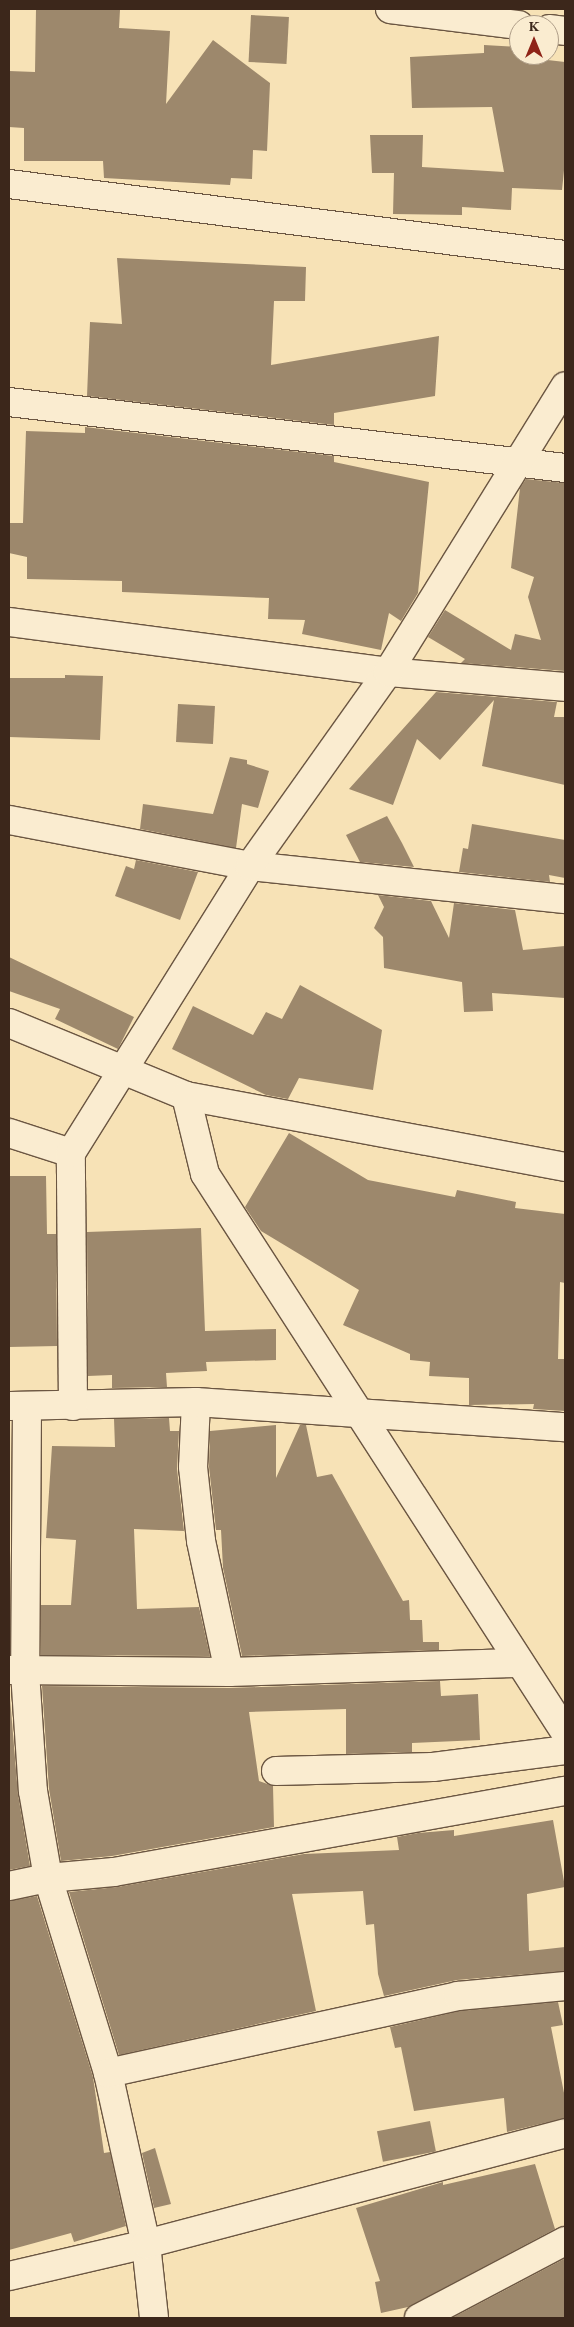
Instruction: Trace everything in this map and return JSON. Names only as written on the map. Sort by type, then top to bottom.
[{"type":"street","points":[[390,9],[509,24]]},
{"type":"street","points":[[9,184],[565,255]]},
{"type":"street","points":[[73,1406],[71,1152],[250,866],[388,672],[565,386]]},
{"type":"street","points":[[9,402],[516,464],[565,468]]},
{"type":"street","points":[[9,622],[388,672],[565,687]]},
{"type":"street","points":[[9,820],[250,866],[565,899]]},
{"type":"street","points":[[9,1023],[186,1096],[565,1167]]},
{"type":"street","points":[[186,1096],[205,1174],[518,1663],[558,1705],[565,1732]]},
{"type":"street","points":[[9,1133],[71,1152]]},
{"type":"street","points":[[196,1402],[193,1467],[201,1541],[229,1672]]},
{"type":"street","points":[[154,2318],[146,2244],[108,2073],[21,1791],[17,1671],[18,1406],[196,1402],[358,1411],[565,1427]]},
{"type":"street","points":[[17,1671],[229,1672],[518,1663]]},
{"type":"street","points":[[276,1770],[433,1767],[565,1750]]},
{"type":"street","points":[[9,1886],[48,1878],[114,1872],[565,1791]]},
{"type":"street","points":[[108,2073],[458,1996],[565,1986]]},
{"type":"street","points":[[9,2276],[146,2244],[565,2133]]},
{"type":"street","points":[[419,2318],[565,2241]]},
{"type":"building","points":[[36,9],[120,10],[119,28],[170,31],[166,104],[213,40],[270,83],[267,151],[253,150],[252,179],[231,178],[230,185],[104,178],[103,161],[24,161],[24,128],[9,127],[9,71],[35,72]]},
{"type":"building","points":[[251,15],[289,17],[286,64],[249,62]]},
{"type":"building","points":[[484,45],[509,46],[509,65],[559,65],[559,61],[565,62],[565,161],[562,190],[512,188],[511,210],[462,207],[462,215],[393,214],[394,173],[372,173],[370,135],[423,135],[422,167],[504,172],[492,107],[412,108],[410,57],[484,53]]},
{"type":"building","points":[[117,258],[306,267],[305,301],[274,301],[271,365],[439,336],[435,396],[334,413],[334,425],[87,396],[90,322],[122,324]]},
{"type":"building","points":[[85,427],[334,456],[334,462],[429,482],[418,593],[401,621],[389,613],[381,650],[302,634],[305,620],[268,619],[269,598],[122,592],[122,581],[27,579],[27,557],[9,553],[9,523],[23,523],[26,431],[85,433]]},
{"type":"building","points":[[526,479],[565,483],[565,671],[461,663],[465,659],[428,637],[445,610],[511,650],[515,634],[541,640],[528,597],[534,577],[511,568],[520,488]]},
{"type":"building","points":[[65,675],[103,676],[100,740],[9,737],[9,678],[65,678]]},
{"type":"building","points":[[436,692],[557,702],[554,717],[565,717],[565,785],[482,766],[494,700],[440,760],[417,739],[393,805],[349,789]]},
{"type":"building","points":[[178,704],[215,706],[213,744],[176,742]]},
{"type":"building","points":[[230,757],[247,760],[247,764],[269,771],[258,808],[242,804],[236,848],[140,829],[143,804],[213,814]]},
{"type":"building","points":[[387,816],[414,867],[360,862],[346,835]]},
{"type":"building","points":[[472,824],[565,840],[565,878],[549,875],[550,882],[459,872],[463,848],[468,849]]},
{"type":"building","points":[[136,860],[198,872],[180,920],[115,896],[126,866],[134,869]]},
{"type":"building","points":[[378,895],[431,901],[449,938],[454,903],[515,910],[523,950],[565,946],[565,998],[492,993],[493,1011],[464,1012],[462,982],[384,968],[383,937],[374,928],[384,907]]},
{"type":"building","points":[[9,957],[134,1017],[118,1049],[55,1019],[60,1009],[9,991]]},
{"type":"building","points":[[300,985],[382,1030],[373,1090],[299,1078],[288,1099],[266,1095],[172,1049],[193,1006],[253,1035],[266,1012],[282,1019]]},
{"type":"building","points":[[289,1133],[368,1180],[455,1197],[457,1190],[516,1202],[515,1208],[565,1214],[565,1283],[560,1282],[558,1359],[565,1359],[565,1411],[533,1409],[534,1404],[469,1405],[469,1378],[429,1376],[430,1362],[410,1360],[410,1354],[343,1325],[359,1290],[261,1231],[245,1207]]},
{"type":"building","points":[[9,1176],[46,1176],[47,1234],[56,1234],[57,1346],[9,1347]]},
{"type":"building","points":[[201,1228],[205,1331],[276,1329],[276,1360],[206,1362],[207,1371],[166,1373],[167,1387],[112,1388],[112,1375],[88,1376],[87,1232]]},
{"type":"building","points":[[169,1418],[170,1431],[179,1431],[177,1469],[184,1531],[134,1529],[137,1609],[199,1607],[210,1656],[41,1655],[41,1605],[71,1605],[76,1540],[46,1538],[52,1446],[115,1447],[114,1419]]},
{"type":"building","points":[[276,1425],[276,1478],[300,1425],[306,1425],[317,1477],[332,1474],[403,1601],[409,1600],[410,1620],[422,1620],[423,1642],[439,1642],[439,1650],[242,1656],[223,1568],[221,1530],[216,1530],[209,1467],[210,1431]]},
{"type":"building","points":[[440,1681],[441,1696],[478,1694],[480,1740],[412,1743],[412,1752],[346,1754],[346,1709],[249,1712],[259,1781],[273,1786],[274,1827],[112,1856],[61,1861],[49,1789],[42,1686],[229,1688]]},
{"type":"building","points":[[9,1686],[18,1794],[30,1866],[9,1870]]},
{"type":"building","points":[[553,1820],[565,1887],[527,1894],[529,1951],[565,1947],[565,1971],[457,1980],[384,1996],[378,1974],[374,1924],[366,1925],[363,1891],[292,1894],[316,2011],[119,2055],[69,1892],[117,1887],[304,1854],[399,1850],[397,1837],[454,1830],[454,1836]]},
{"type":"building","points":[[37,1896],[93,2077],[104,2153],[110,2152],[126,2226],[74,2242],[71,2233],[9,2250],[9,1901]]},
{"type":"building","points":[[558,2002],[563,2025],[551,2027],[565,2098],[565,2118],[507,2132],[504,2098],[414,2111],[401,2047],[395,2048],[390,2027],[460,2011]]},
{"type":"building","points":[[430,2121],[436,2151],[383,2162],[377,2131]]},
{"type":"building","points":[[155,2148],[171,2204],[154,2208],[142,2153]]},
{"type":"building","points":[[535,2164],[555,2229],[408,2307],[381,2313],[375,2282],[380,2281],[356,2208],[443,2182],[443,2185]]},
{"type":"building","points":[[564,2259],[565,2318],[452,2318]]}]
